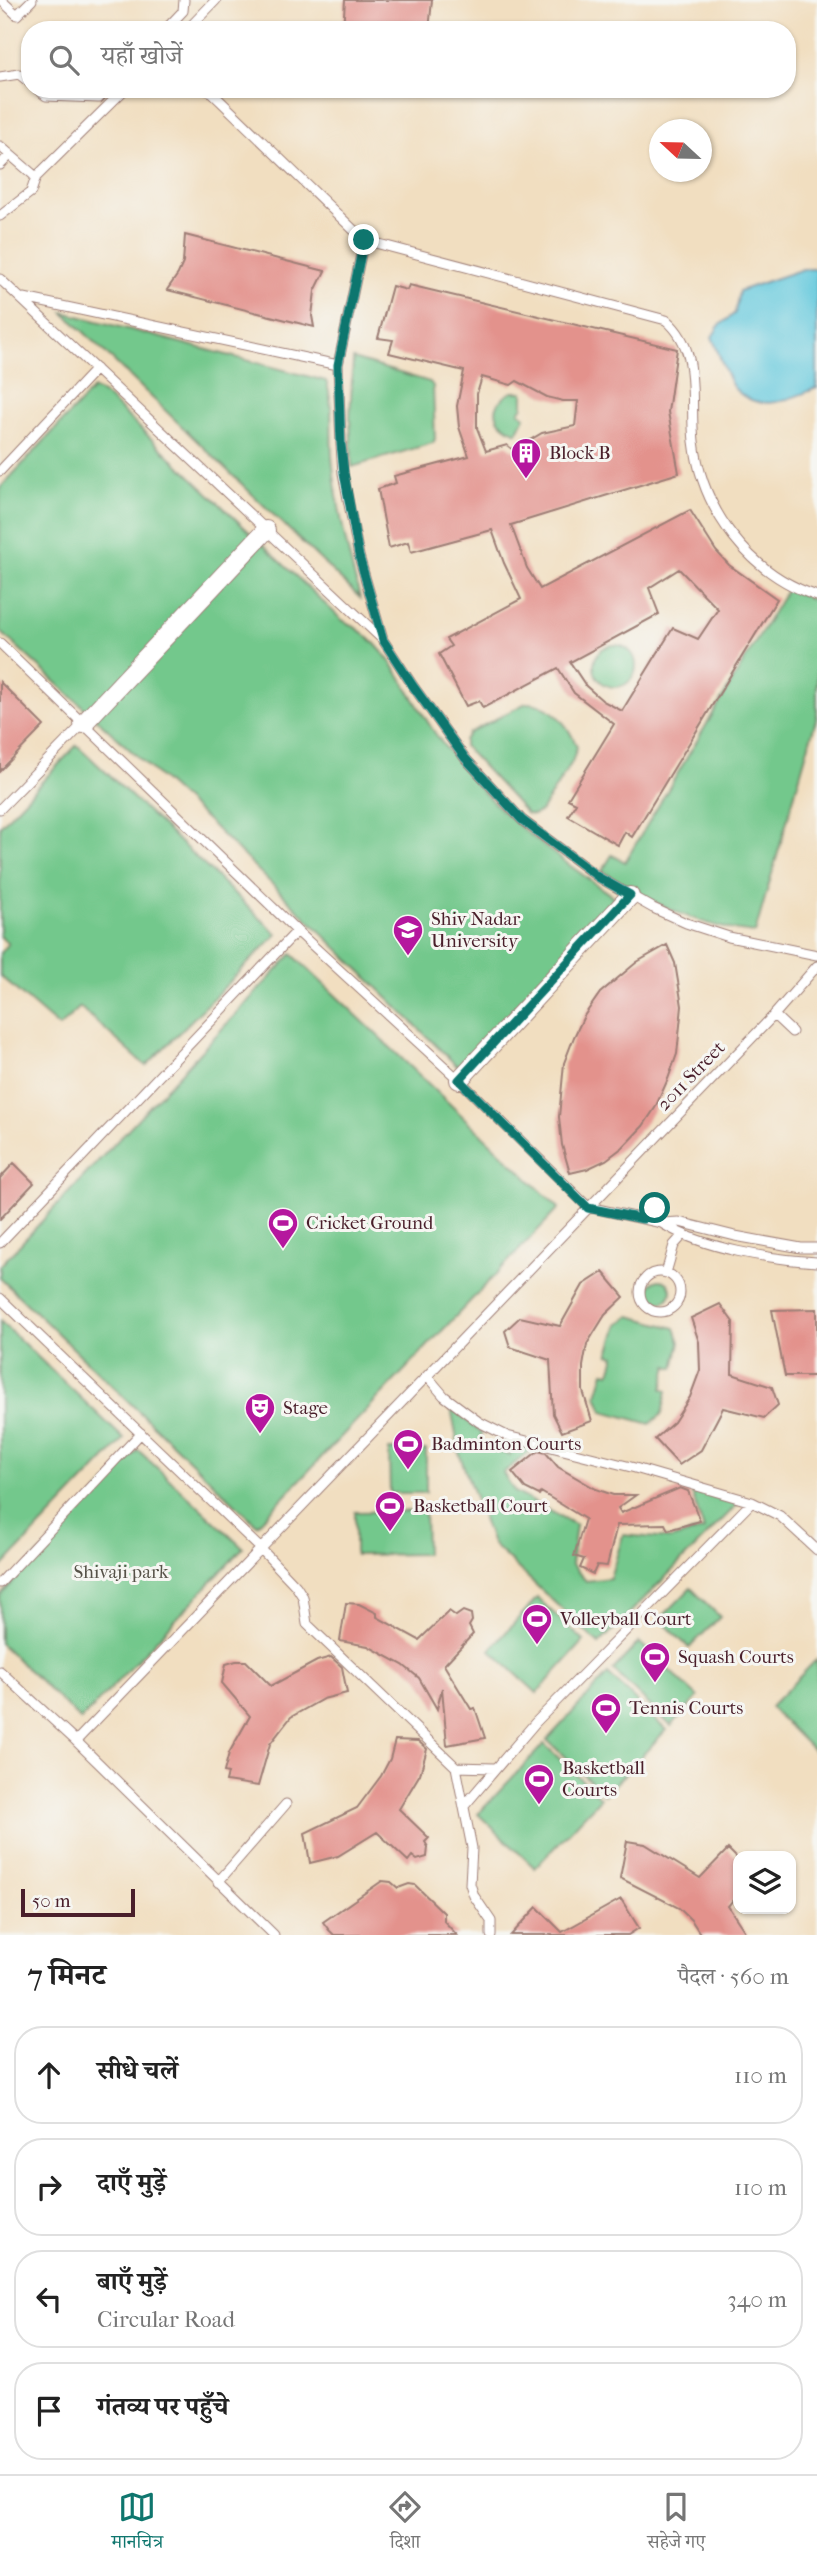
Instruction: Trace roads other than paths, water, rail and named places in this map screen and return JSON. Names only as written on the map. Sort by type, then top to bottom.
[{"type":"street","points":[[83,724],[266,530]]},
{"type":"street","points":[[459,1080],[630,895]]},
{"type":"lane","points":[[1,0],[16,15],[32,0]]},
{"type":"lane","points":[[174,21],[183,11],[184,0]]},
{"type":"lane","points":[[196,21],[216,0]]},
{"type":"lane","points":[[0,77],[21,76]]},
{"type":"lane","points":[[0,216],[31,192],[36,177],[116,98]]},
{"type":"lane","points":[[217,98],[364,240],[666,320],[676,328],[688,354],[692,372],[693,439],[697,461],[709,496],[724,527],[746,552],[782,580],[817,596]]},
{"type":"lane","points":[[0,146],[36,177]]},
{"type":"lane","points":[[0,165],[10,155]]},
{"type":"lane","points":[[364,240],[338,365],[344,473],[359,556],[383,640]]},
{"type":"lane","points":[[0,279],[383,640],[458,749],[522,820],[598,877],[686,923],[729,937],[817,955]]},
{"type":"lane","points":[[22,298],[338,365]]},
{"type":"lane","points":[[0,471],[96,369]]},
{"type":"lane","points":[[0,643],[297,931],[459,1080],[588,1208],[662,1223],[678,1222],[801,1248],[817,1248]]},
{"type":"lane","points":[[0,809],[83,724]]},
{"type":"lane","points":[[0,1243],[297,931]]},
{"type":"lane","name":"2011 Street","points":[[76,1741],[774,1015],[817,965]]},
{"type":"lane","points":[[774,1015],[792,1032]]},
{"type":"lane","points":[[643,1219],[655,1208]]},
{"type":"lane","points":[[662,1223],[683,1235],[747,1252],[817,1262]]},
{"type":"lane","points":[[666,1273],[674,1245],[683,1235]]},
{"type":"lane","points":[[661,1271],[666,1273],[678,1282],[680,1295],[669,1311],[655,1312],[640,1299],[640,1286],[648,1275],[661,1271]]},
{"type":"lane","points":[[0,1298],[260,1548],[303,1597],[307,1624],[456,1767],[472,1849],[470,1884],[474,1896],[491,1921],[491,1935]]},
{"type":"lane","points":[[426,1376],[444,1396],[461,1409],[507,1436],[635,1468],[752,1502],[780,1516],[817,1550]]},
{"type":"lane","points":[[0,1583],[141,1433]]},
{"type":"lane","points":[[465,1805],[535,1723],[752,1502]]},
{"type":"lane","points":[[0,1671],[76,1741],[274,1935]]},
{"type":"lane","points":[[456,1767],[494,1768]]},
{"type":"lane","points":[[218,1882],[286,1804]]},
{"type":"water","points":[[803,269],[817,269],[817,388],[785,400],[764,403],[754,401],[732,385],[712,337],[719,326],[735,313],[739,291]]},
{"type":"place","name":"Block B","points":[[526,480]]},
{"type":"place","name":"Shiv Nadar University","points":[[408,957]]},
{"type":"place","name":"Cricket Ground","points":[[283,1250]]},
{"type":"place","name":"Stage","points":[[260,1435]]},
{"type":"place","name":"Badminton Courts","points":[[408,1471]]},
{"type":"place","name":"Basketball Court","points":[[390,1533]]},
{"type":"place","name":"Volleyball Court","points":[[537,1646]]},
{"type":"place","name":"Squash Courts","points":[[655,1684]]},
{"type":"place","name":"Tennis Courts","points":[[606,1735]]},
{"type":"place","name":"Basketball Courts","points":[[539,1806]]},
{"type":"park label","name":"Shivaji park","points":[[121,1572]]}]
